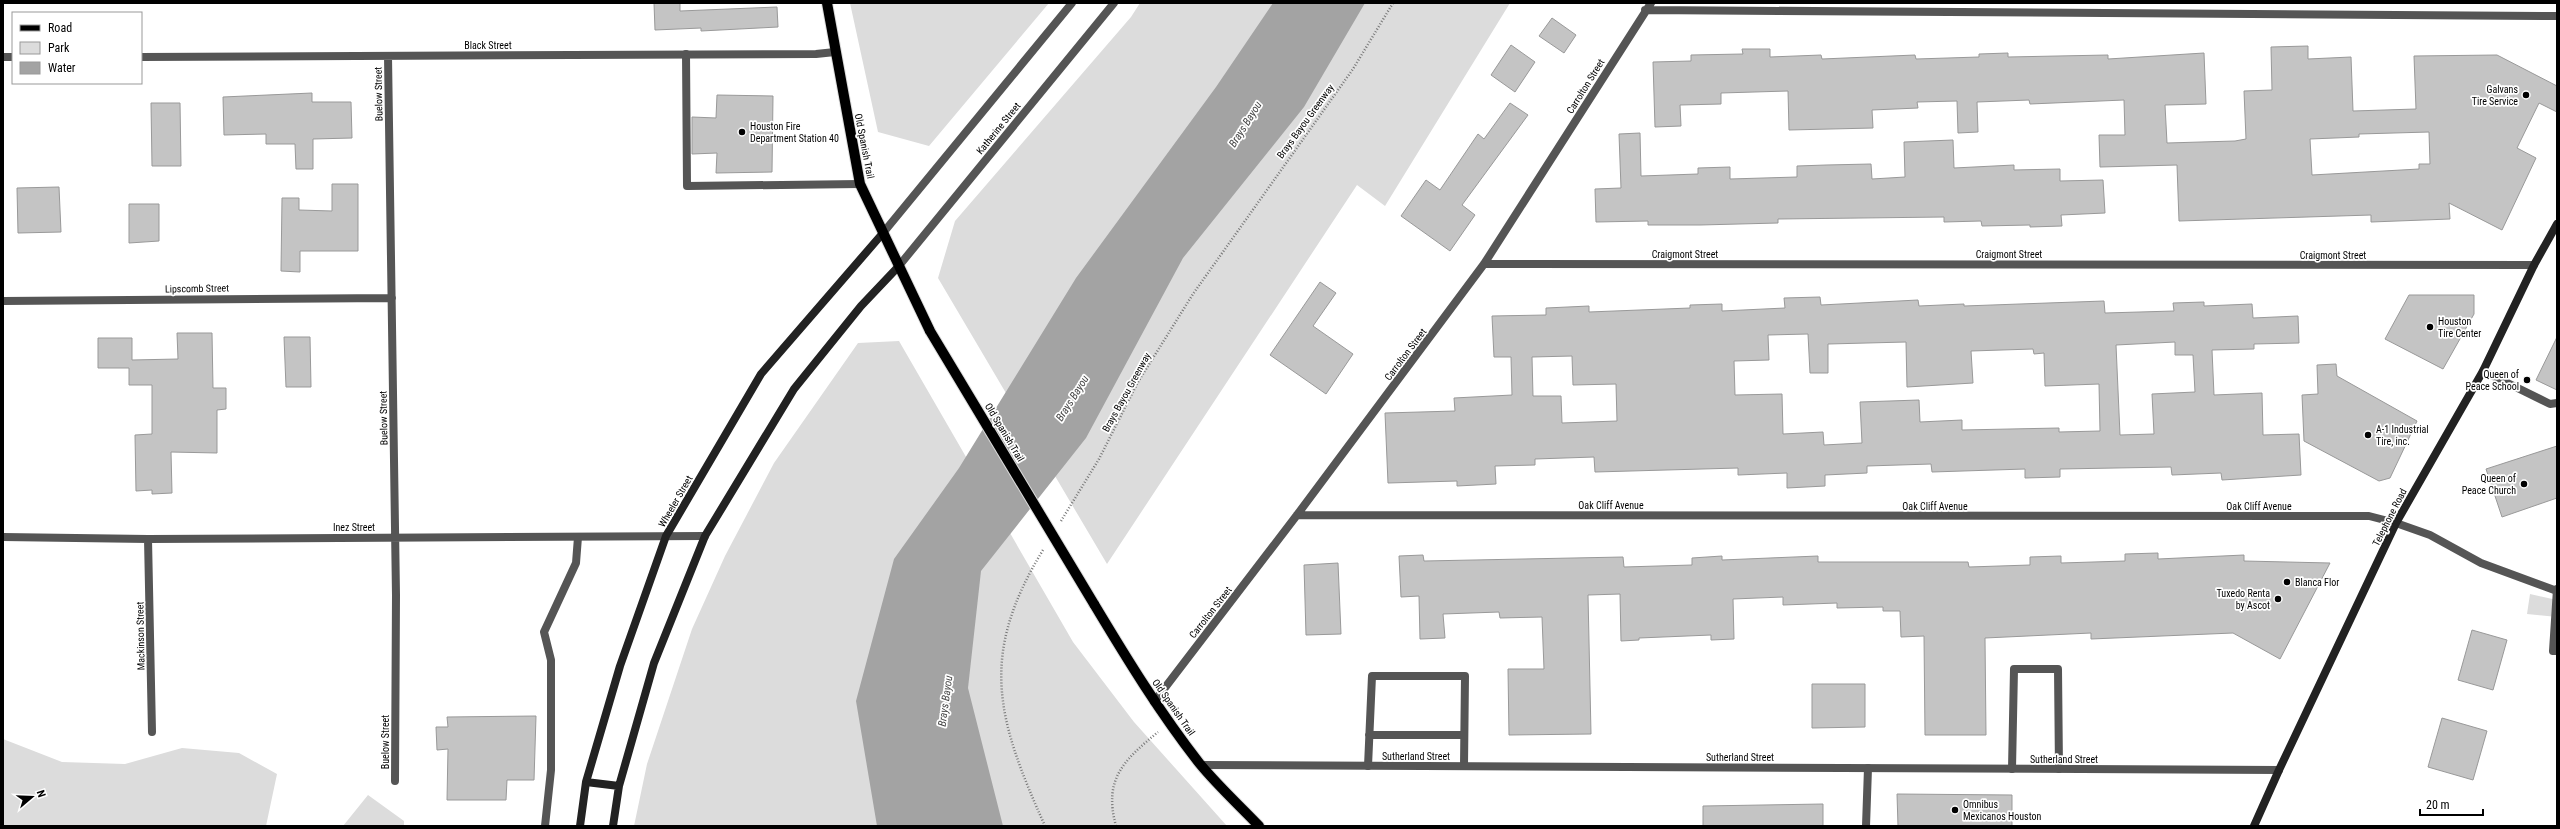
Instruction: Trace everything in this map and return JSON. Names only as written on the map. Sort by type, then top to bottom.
[{"type":"main road","name":"Old Spanish Trail","points":[[827,3],[860,184],[930,331],[1154,702],[1201,765],[1259,826]]},
{"type":"main road","name":"Telephone Road","points":[[2254,826],[2278,770],[2396,523],[2483,372],[2534,265],[2557,224]]},
{"type":"main road","name":"Wheeler Street","points":[[580,826],[586,782],[620,666],[666,536],[761,374],[883,233]]},
{"type":"main road","points":[[613,826],[619,786],[654,663],[705,536],[794,389],[861,306],[898,266]]},
{"type":"main road","points":[[586,782],[619,786]]},
{"type":"street","points":[[883,233],[1072,3]]},
{"type":"street","name":"Katherine Street","points":[[898,266],[1114,3]]},
{"type":"street","name":"Carrolton Street","points":[[1154,702],[1297,515],[1484,264],[1645,10],[1651,3]]},
{"type":"street","points":[[1645,10],[2557,16]]},
{"type":"street","name":"Black Street","points":[[142,57],[816,54],[835,52]]},
{"type":"street","points":[[686,54],[687,186],[860,184]]},
{"type":"street","name":"Buelow Street","points":[[388,56],[395,537],[395,781]]},
{"type":"street","name":"Craigmont Street","points":[[1484,264],[2534,265]]},
{"type":"street","name":"Lipscomb Street","points":[[3,301],[392,298]]},
{"type":"street","points":[[2483,372],[2550,404],[2557,403]]},
{"type":"street","name":"Oak Cliff Avenue","points":[[1297,515],[2369,516],[2396,523],[2430,536],[2481,563],[2557,590]]},
{"type":"street","points":[[545,826],[551,770],[551,660],[544,632],[576,563],[578,536]]},
{"type":"street","name":"Inez Street","points":[[3,537],[148,538],[705,536]]},
{"type":"street","name":"Mackinson Street","points":[[148,538],[152,732]]},
{"type":"street","points":[[2557,590],[2553,651],[2557,651]]},
{"type":"street","points":[[2012,769],[2014,669],[2058,670],[2059,769]]},
{"type":"street","points":[[1368,766],[1372,676],[1464,676],[1464,766]]},
{"type":"street","points":[[1369,735],[1464,735]]},
{"type":"street","name":"Sutherland Street","points":[[1201,765],[2278,770]]},
{"type":"street","points":[[1866,826],[1868,768]]},
{"type":"path","name":"Brays Bayou Greenway","points":[[1058,526],[1099,459],[1138,382],[1192,294],[1353,69],[1393,3]]},
{"type":"path","points":[[1045,826],[1024,780],[1012,745],[1001,689],[1002,647],[1012,610],[1027,577],[1046,545]]},
{"type":"path","points":[[1116,826],[1111,807],[1115,780],[1128,758],[1170,723]]},
{"type":"green space","points":[[850,3],[1049,3],[929,146],[878,132]]},
{"type":"green space","points":[[1140,3],[1510,3],[1385,206],[1357,185],[1107,564],[938,278],[955,221],[1131,17]]},
{"type":"green space","points":[[899,341],[1073,642],[1134,722],[1227,826],[634,826],[647,764],[692,629],[725,556],[774,463],[858,343]]},
{"type":"green space","points":[[2530,594],[2557,600],[2557,617],[2527,614]]},
{"type":"green space","points":[[3,739],[62,762],[125,764],[182,748],[239,753],[277,774],[266,826],[3,826]]},
{"type":"green space","points":[[368,795],[404,821],[404,826],[343,826]]},
{"type":"water","name":"Brays Bayou","points":[[1273,3],[1365,3],[1304,107],[1183,258],[1086,438],[981,571],[968,688],[1003,826],[877,826],[856,701],[894,559],[959,468],[1076,278],[1216,87]]},
{"type":"building","points":[[654,3],[680,3],[680,11],[777,7],[778,27],[701,31],[701,28],[655,30]]},
{"type":"building","points":[[1552,18],[1576,35],[1564,53],[1539,36]]},
{"type":"building","points":[[1511,45],[1535,62],[1515,92],[1491,75]]},
{"type":"building","points":[[2308,46],[2308,59],[2351,57],[2353,111],[2416,109],[2414,56],[2497,55],[2557,86],[2557,112],[2539,103],[2517,148],[2536,158],[2502,230],[2449,203],[2450,219],[2371,222],[2371,215],[2179,221],[2177,165],[2100,167],[2099,135],[2125,135],[2124,100],[2030,104],[2029,100],[1977,102],[1978,132],[1958,133],[1957,101],[1917,102],[1918,108],[1872,110],[1873,128],[1789,130],[1788,91],[1721,93],[1721,104],[1680,105],[1681,126],[1655,127],[1653,62],[1691,61],[1691,55],[1743,54],[1742,49],[1770,49],[1770,57],[1821,55],[1822,59],[1915,55],[1916,59],[1979,57],[1979,54],[2008,53],[2008,57],[2108,55],[2108,59],[2204,53],[2206,104],[2165,105],[2167,143],[2235,141],[2246,139],[2244,91],[2272,90],[2271,47]],"holes":[[[2429,132],[2430,164],[2419,164],[2419,169],[2312,175],[2310,139],[2359,137],[2359,134]]]},
{"type":"building","points":[[312,93],[312,102],[351,102],[352,138],[313,139],[313,169],[296,169],[295,144],[266,144],[266,134],[224,135],[223,97]]},
{"type":"building","points":[[717,95],[773,96],[772,172],[716,173],[717,153],[692,154],[692,117],[716,118]]},
{"type":"building","points":[[151,103],[180,103],[181,166],[152,166]]},
{"type":"building","points":[[1510,103],[1528,115],[1462,205],[1475,215],[1450,251],[1401,216],[1426,180],[1440,190],[1478,134],[1484,139]]},
{"type":"building","points":[[1640,133],[1641,176],[1698,174],[1698,168],[1730,167],[1730,179],[1797,177],[1797,166],[1871,164],[1872,179],[1905,177],[1904,142],[1953,140],[1954,168],[2014,165],[2014,170],[2060,169],[2060,181],[2103,180],[2105,213],[2061,215],[2062,226],[2030,227],[2030,225],[1982,226],[1981,221],[1944,222],[1944,217],[1778,219],[1778,223],[1700,225],[1648,225],[1648,221],[1596,222],[1595,189],[1621,188],[1619,134]]},
{"type":"building","points":[[332,184],[358,184],[358,251],[300,251],[300,272],[281,271],[282,198],[299,198],[299,210],[332,211]]},
{"type":"building","points":[[59,187],[61,232],[18,233],[17,188]]},
{"type":"building","points":[[129,204],[159,204],[159,241],[129,243]]},
{"type":"building","points":[[1320,282],[1336,293],[1313,326],[1353,354],[1326,394],[1270,355]]},
{"type":"building","name":"Houston Tire Center","points":[[2409,295],[2474,295],[2474,314],[2443,369],[2385,339]]},
{"type":"building","points":[[1820,297],[1821,305],[1918,300],[1919,306],[1964,304],[1964,306],[2104,301],[2105,313],[2174,311],[2173,303],[2204,302],[2204,306],[2252,304],[2253,318],[2298,316],[2299,343],[2254,344],[2254,349],[2212,350],[2214,395],[2262,393],[2263,435],[2299,434],[2301,475],[2222,480],[2221,473],[2172,475],[2171,467],[2060,469],[2060,477],[2025,478],[2025,469],[1932,472],[1931,464],[1867,466],[1867,473],[1825,475],[1825,486],[1787,488],[1787,473],[1738,475],[1738,468],[1595,472],[1594,457],[1535,459],[1535,465],[1495,466],[1496,484],[1457,486],[1457,481],[1388,483],[1385,413],[1455,411],[1454,398],[1512,395],[1511,357],[1494,357],[1492,316],[1546,315],[1546,308],[1589,306],[1589,312],[1690,308],[1690,305],[1722,304],[1722,311],[1785,308],[1784,298]],"holes":[[[1808,334],[1810,373],[1828,373],[1828,344],[1906,342],[1907,387],[1973,383],[1971,351],[2033,349],[2034,354],[2044,353],[2045,386],[2099,384],[2100,431],[2059,432],[2059,428],[1962,430],[1962,420],[1920,422],[1919,400],[1860,402],[1862,443],[1824,445],[1823,432],[1783,434],[1782,394],[1735,395],[1734,361],[1769,360],[1768,335]],[[2175,342],[2175,355],[2193,355],[2195,392],[2152,394],[2154,434],[2120,435],[2116,345]],[[1572,356],[1573,385],[1616,384],[1617,421],[1562,423],[1561,396],[1533,396],[1532,357]]]},
{"type":"building","points":[[177,333],[212,333],[213,388],[226,388],[226,409],[217,410],[217,453],[171,452],[172,493],[152,494],[152,490],[136,491],[135,435],[152,434],[152,385],[129,385],[129,368],[98,368],[98,338],[132,338],[132,360],[178,359]]},
{"type":"building","points":[[284,337],[310,337],[311,387],[286,387]]},
{"type":"building","points":[[2557,337],[2557,390],[2536,380]]},
{"type":"building","name":"A-1 Industrial Tire, inc.","points":[[2336,364],[2337,376],[2417,421],[2390,478],[2379,481],[2304,441],[2302,395],[2318,394],[2317,365]]},
{"type":"building","name":"Queen of Peace Church","points":[[2557,446],[2557,498],[2502,517],[2486,469]]},
{"type":"building","points":[[2158,553],[2158,559],[2244,555],[2244,561],[2330,563],[2280,659],[2233,633],[2091,639],[2091,633],[1985,638],[1986,735],[1925,735],[1924,636],[1901,637],[1900,611],[1883,611],[1883,607],[1837,608],[1837,603],[1783,605],[1783,597],[1733,599],[1734,639],[1711,640],[1711,635],[1639,638],[1639,640],[1621,641],[1620,594],[1588,595],[1591,734],[1509,735],[1508,669],[1544,669],[1542,617],[1500,618],[1499,612],[1443,614],[1445,638],[1420,639],[1419,596],[1401,597],[1399,556],[1423,555],[1424,561],[1623,557],[1624,567],[1692,565],[1692,558],[1722,556],[1722,560],[1818,556],[1818,562],[1968,562],[1969,567],[2030,565],[2030,557],[2061,556],[2061,563],[2125,561],[2125,554]]},
{"type":"building","points":[[1338,563],[1341,634],[1306,635],[1304,565]]},
{"type":"building","points":[[2472,630],[2507,640],[2493,690],[2458,680]]},
{"type":"building","points":[[1812,684],[1865,684],[1865,727],[1812,728]]},
{"type":"building","points":[[536,716],[534,780],[507,780],[506,800],[447,800],[448,749],[437,750],[436,727],[448,727],[447,717]]},
{"type":"building","points":[[2442,718],[2487,731],[2473,780],[2428,767]]},
{"type":"building","name":"Omnibus Mexicanos Houston","points":[[1897,794],[2012,795],[2012,826],[1898,826]]},
{"type":"building","points":[[1823,804],[1823,826],[1703,826],[1703,806]]},
{"type":"place","name":"Galvans Tire Service","points":[[2526,95]]},
{"type":"place","name":"Houston Fire Department Station 40","points":[[742,132]]},
{"type":"place","name":"Houston Tire Center","points":[[2430,327]]},
{"type":"place","name":"Queen of Peace School","points":[[2527,380]]},
{"type":"place","name":"A-1 Industrial Tire, inc.","points":[[2368,435]]},
{"type":"place","name":"Queen of Peace Church","points":[[2524,484]]},
{"type":"place","name":"Blanca Flor","points":[[2287,582]]},
{"type":"place","name":"Tuxedo Renta by Ascot","points":[[2278,599]]},
{"type":"place","name":"Omnibus Mexicanos Houston","points":[[1955,810]]}]
